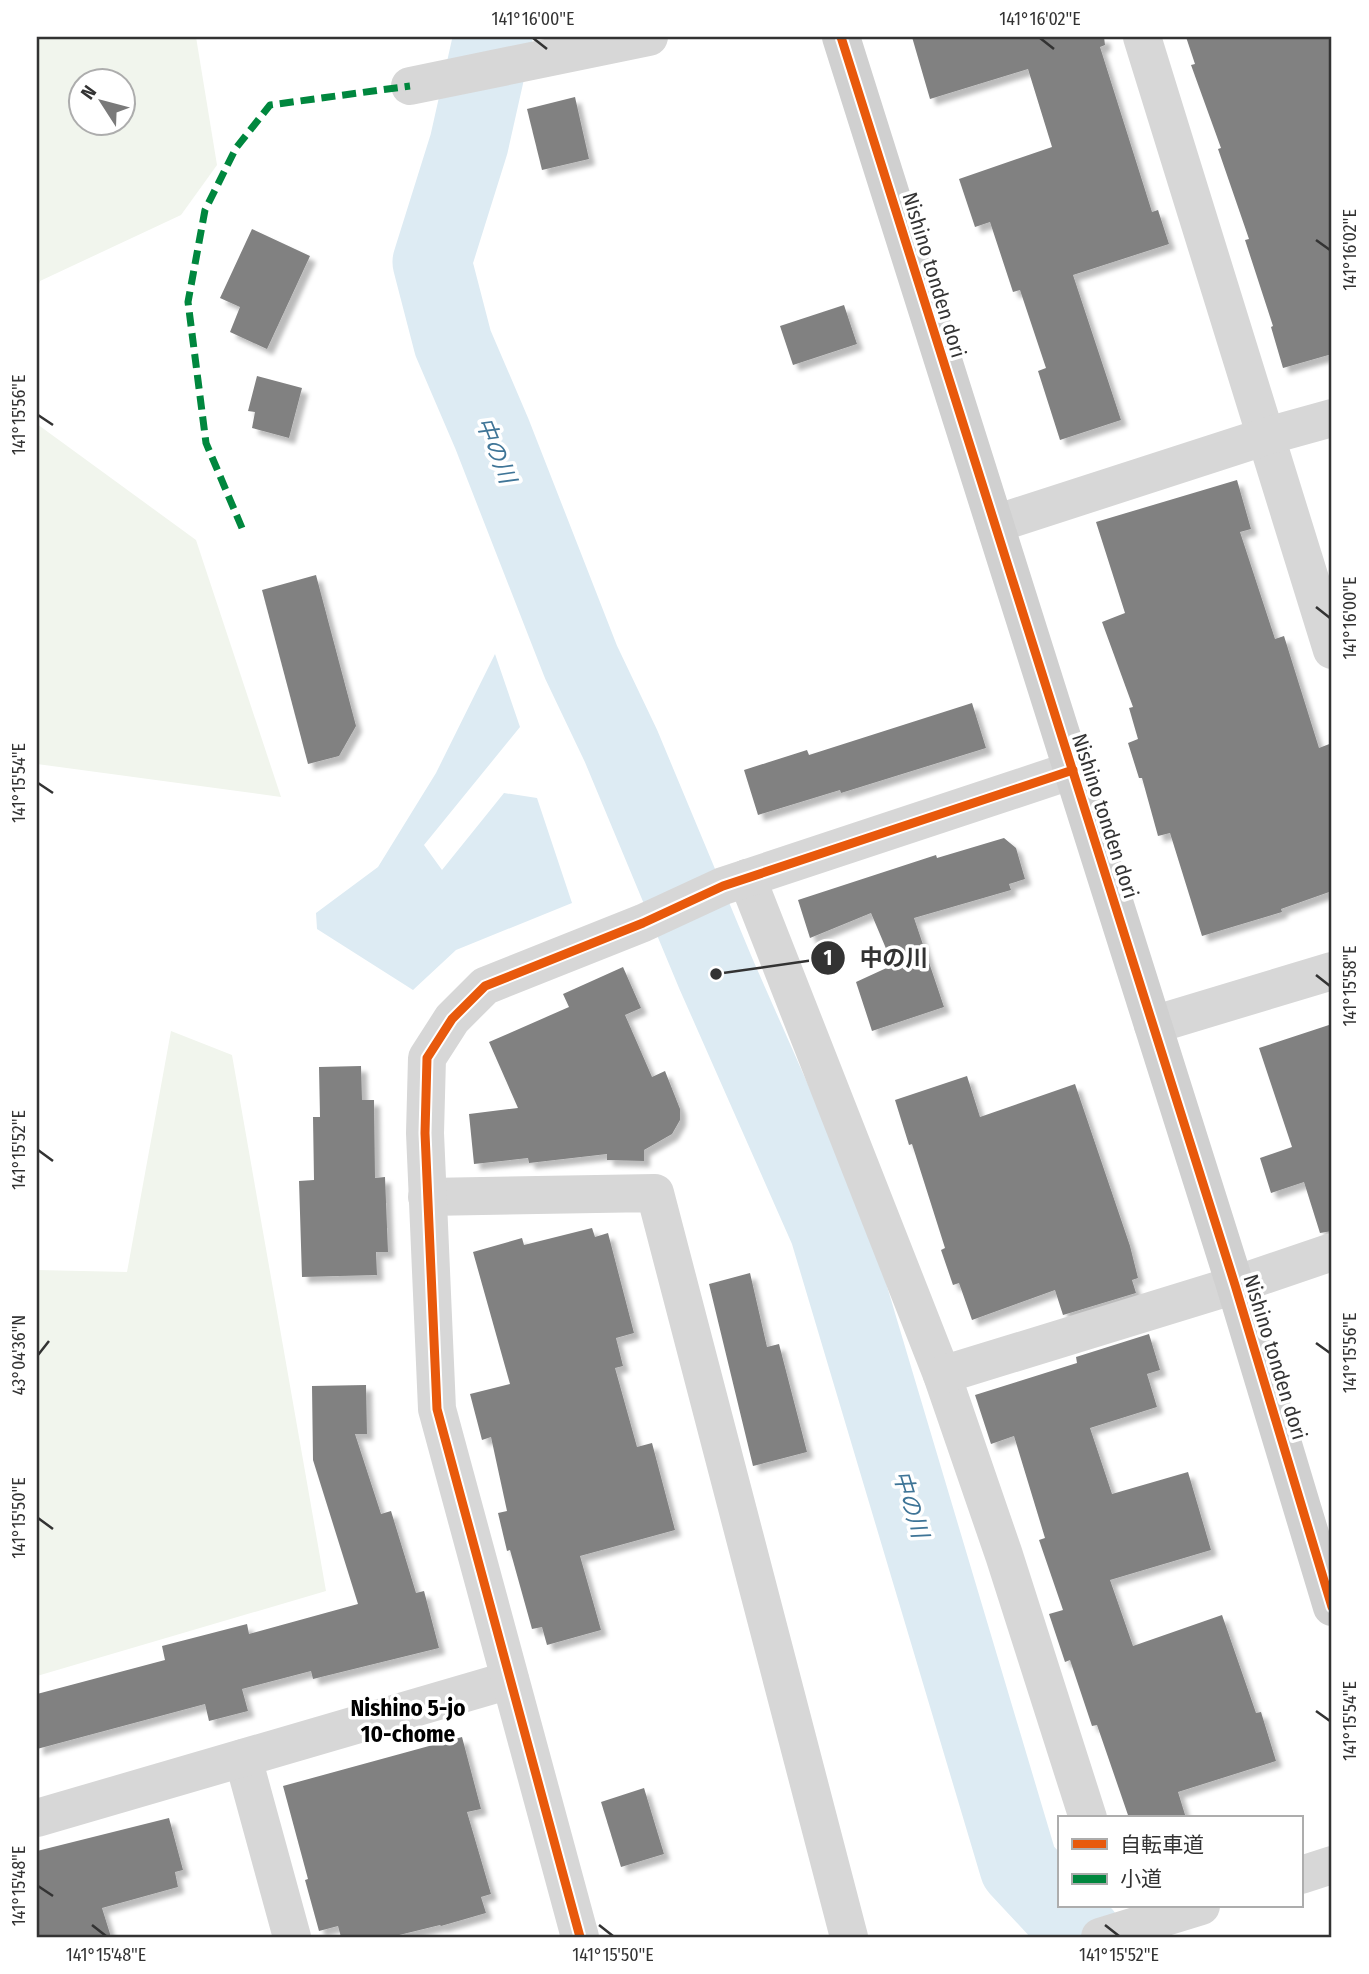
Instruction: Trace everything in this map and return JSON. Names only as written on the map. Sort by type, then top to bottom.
[{"type":"street","points":[[410,86],[649,37]]},
{"type":"street","name":"Nishino tonden dori","points":[[841,37],[1235,1285],[1332,1607]]},
{"type":"street","points":[[1142,37],[1332,650]]},
{"type":"street","points":[[995,524],[1267,436],[1332,418]]},
{"type":"street","points":[[580,1937],[438,1409],[425,1133],[427,1058],[452,1019],[485,986],[643,923],[735,882],[1073,770]]},
{"type":"street","points":[[735,882],[942,1375],[1004,1555],[1087,1816]]},
{"type":"street","points":[[1153,1025],[1332,971]]},
{"type":"street","points":[[428,1197],[655,1193],[849,1937]]},
{"type":"street","points":[[942,1375],[1235,1285],[1332,1252]]},
{"type":"street","points":[[37,1818],[510,1680]]},
{"type":"street","points":[[243,1758],[292,1937]]},
{"type":"street","points":[[1100,1937],[1150,1916],[1191,1908]]},
{"type":"shaded area","points":[[37,37],[196,37],[217,165],[181,215],[40,281],[37,290]]},
{"type":"shaded area","points":[[37,424],[196,540],[281,797],[37,764]]},
{"type":"shaded area","points":[[495,654],[520,727],[424,845],[442,870],[504,793],[537,798],[572,903],[456,950],[413,990],[317,929],[316,913],[378,867],[436,773]]},
{"type":"shaded area","points":[[171,1031],[232,1055],[326,1591],[37,1676],[37,1270],[127,1272]]},
{"type":"building","points":[[912,37],[1104,37],[1105,45],[1100,47],[1152,212],[1158,210],[1169,244],[1073,275],[1121,420],[1060,440],[1038,371],[1046,368],[1020,290],[1013,292],[990,222],[975,227],[959,179],[1052,147],[1028,69],[930,99]]},
{"type":"building","points":[[1186,37],[1332,37],[1332,354],[1283,368],[1271,327],[1273,326],[1245,240],[1249,239],[1218,149],[1221,148],[1191,65],[1195,64]]},
{"type":"building","points":[[575,97],[589,159],[542,170],[527,109]]},
{"type":"building","points":[[252,229],[310,256],[267,349],[230,332],[240,307],[220,298]]},
{"type":"building","points":[[844,305],[857,344],[793,365],[780,326]]},
{"type":"building","points":[[257,376],[302,388],[289,438],[252,428],[255,412],[248,411]]},
{"type":"building","points":[[1237,480],[1251,529],[1240,532],[1275,639],[1284,636],[1319,748],[1332,743],[1332,891],[1281,909],[1282,912],[1202,936],[1170,833],[1158,836],[1142,778],[1139,778],[1128,743],[1138,739],[1129,708],[1133,707],[1102,622],[1125,613],[1096,522]]},
{"type":"building","points":[[316,575],[356,726],[339,756],[308,764],[262,590]]},
{"type":"building","points":[[972,703],[986,748],[841,793],[840,790],[758,815],[744,770],[807,750],[809,755]]},
{"type":"building","points":[[1004,838],[1016,848],[1025,879],[1009,884],[1011,890],[914,918],[944,1007],[872,1031],[856,982],[893,965],[871,913],[810,938],[798,900],[936,855],[937,858]]},
{"type":"building","points":[[623,967],[641,1008],[625,1015],[652,1077],[665,1071],[680,1109],[680,1120],[672,1134],[644,1150],[644,1161],[607,1160],[607,1154],[529,1163],[528,1158],[474,1164],[469,1114],[518,1108],[489,1042],[569,1007],[563,994]]},
{"type":"building","points":[[1332,1024],[1332,1231],[1320,1233],[1304,1182],[1271,1193],[1260,1158],[1292,1147],[1259,1048]]},
{"type":"building","points":[[361,1066],[362,1100],[374,1100],[375,1178],[385,1177],[388,1252],[376,1252],[377,1275],[302,1277],[299,1181],[314,1180],[313,1117],[320,1117],[319,1067]]},
{"type":"building","points":[[967,1076],[980,1117],[1075,1084],[1130,1246],[1138,1278],[1132,1280],[1136,1293],[1063,1315],[1055,1290],[972,1320],[959,1283],[953,1285],[941,1250],[945,1248],[895,1100]]},
{"type":"building","points":[[592,1228],[595,1237],[608,1233],[634,1333],[616,1338],[623,1366],[615,1368],[637,1447],[652,1443],[675,1530],[580,1556],[601,1630],[547,1645],[542,1627],[532,1629],[510,1550],[507,1551],[498,1513],[507,1511],[491,1437],[482,1440],[470,1394],[510,1384],[473,1252],[522,1238],[524,1245]]},
{"type":"building","points":[[750,1273],[767,1347],[779,1344],[807,1452],[753,1466],[709,1284]]},
{"type":"building","points":[[1149,1334],[1160,1370],[1147,1374],[1157,1407],[1090,1428],[1112,1494],[1188,1472],[1211,1550],[1110,1580],[1133,1646],[1222,1615],[1256,1713],[1261,1712],[1276,1761],[1178,1792],[1185,1816],[1128,1816],[1097,1725],[1092,1726],[1070,1660],[1065,1662],[1049,1614],[1063,1610],[1039,1540],[1045,1538],[1014,1436],[991,1444],[975,1395],[1077,1363],[1076,1357]]},
{"type":"building","points":[[366,1385],[367,1434],[355,1434],[381,1514],[391,1511],[416,1593],[424,1591],[439,1648],[313,1679],[311,1671],[242,1689],[248,1711],[209,1721],[205,1704],[37,1749],[37,1694],[165,1660],[162,1646],[247,1624],[249,1634],[358,1604],[313,1460],[312,1386]]},
{"type":"building","points":[[462,1737],[481,1809],[467,1812],[491,1894],[481,1897],[486,1913],[391,1937],[341,1937],[338,1926],[319,1931],[283,1786]]},
{"type":"building","points":[[644,1788],[664,1854],[621,1867],[601,1802]]},
{"type":"building","points":[[169,1818],[183,1870],[175,1872],[178,1887],[102,1908],[111,1937],[37,1937],[37,1851]]},
{"type":"waterway","name":"中の川","points":[[493,37],[469,144],[432,262],[453,343],[492,434],[581,662],[621,746],[716,974],[829,1230],[1019,1867],[1084,1937]]},
{"type":"marked path","points":[[242,528],[206,443],[188,302],[205,210],[236,148],[270,105],[410,86]]},
{"type":"cycle path","points":[[841,37],[1235,1285],[1332,1607]]},
{"type":"cycle path","points":[[580,1937],[437,1409],[425,1133],[427,1058],[452,1019],[485,986],[643,923],[723,886],[1073,770]]},
{"type":"place","name":"中の川","points":[[716,974]]},
{"type":"district","name":"Nishino 5-jo 10-chome","points":[[408,1721]]}]
